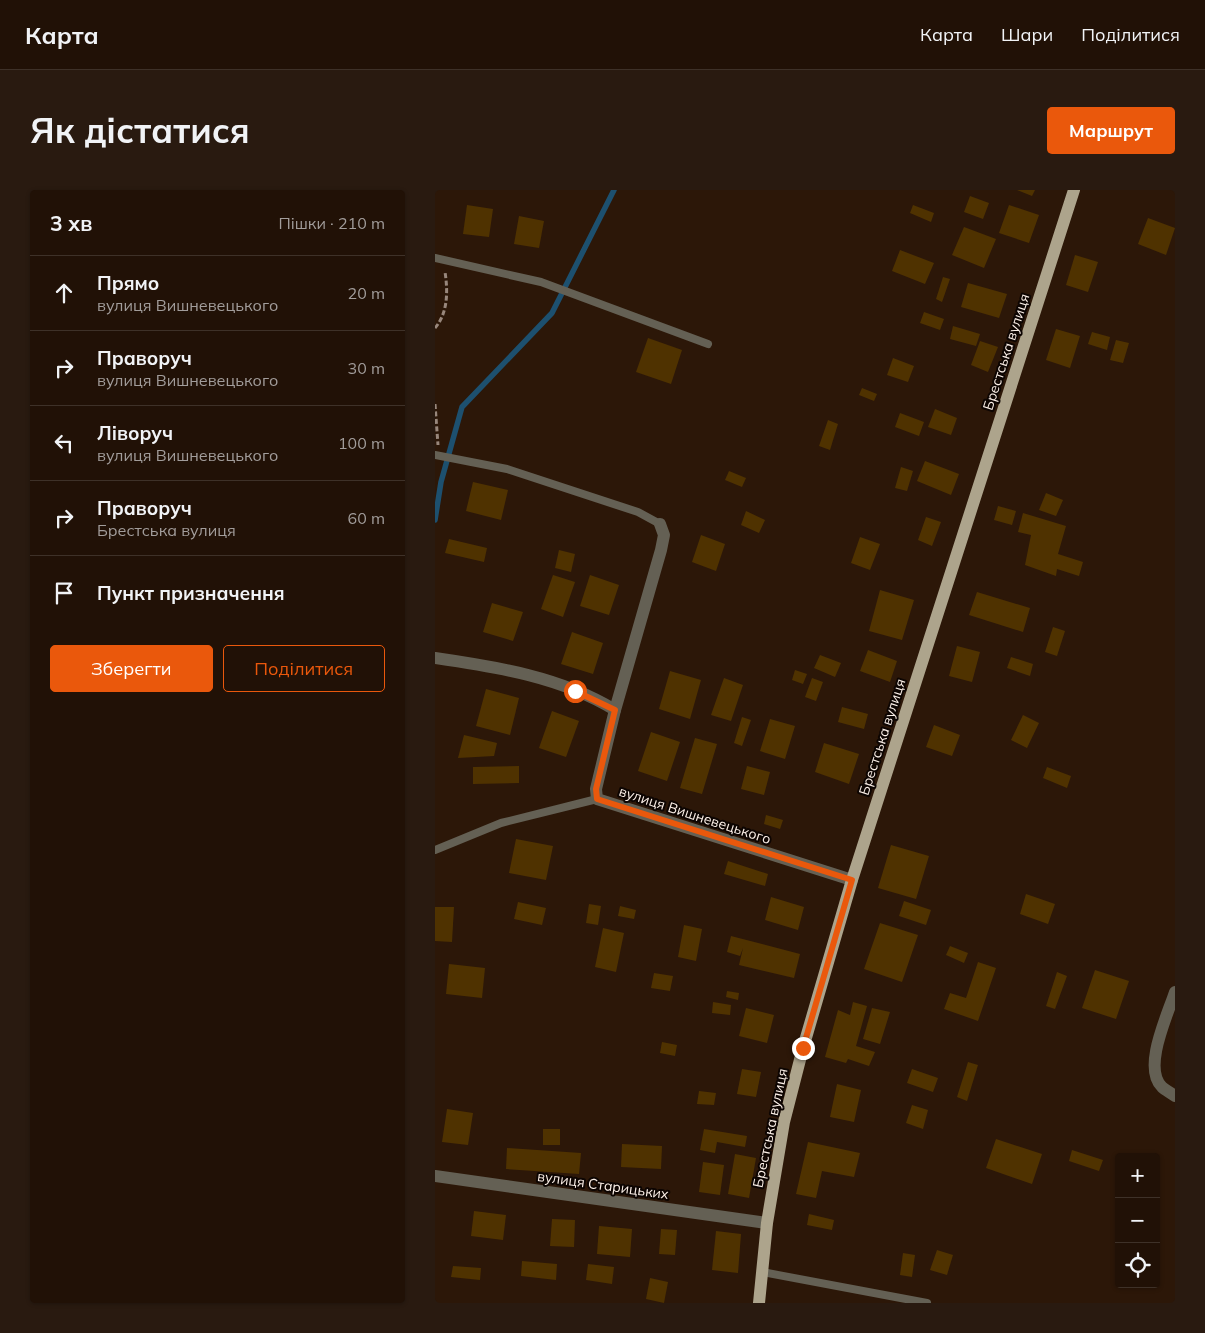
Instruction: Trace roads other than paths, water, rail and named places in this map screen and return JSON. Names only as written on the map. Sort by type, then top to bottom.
[{"type":"main road","name":"Брестська вулиця","points":[[759,1303],[767,1223],[784,1122],[852,880],[1074,190]]},
{"type":"street","name":"вулиця Вишневецького","points":[[660,524],[664,535],[661,550],[615,710],[596,789],[597,799],[852,880]]},
{"type":"street","points":[[435,658],[502,668],[548,681],[603,703],[615,710]]},
{"type":"street","points":[[1175,992],[1155,1049],[1155,1070],[1160,1086],[1175,1096]]},
{"type":"street","name":"вулиця Старицьких","points":[[435,1176],[767,1223]]},
{"type":"lane","points":[[439,259],[479,267],[555,288],[708,344]]},
{"type":"lane","points":[[437,455],[507,469],[638,512],[660,524]]},
{"type":"lane","points":[[435,850],[501,823],[597,799]]},
{"type":"lane","points":[[762,1272],[927,1303]]},
{"type":"waterway","points":[[435,520],[441,482],[462,407],[552,313],[614,190]]}]
